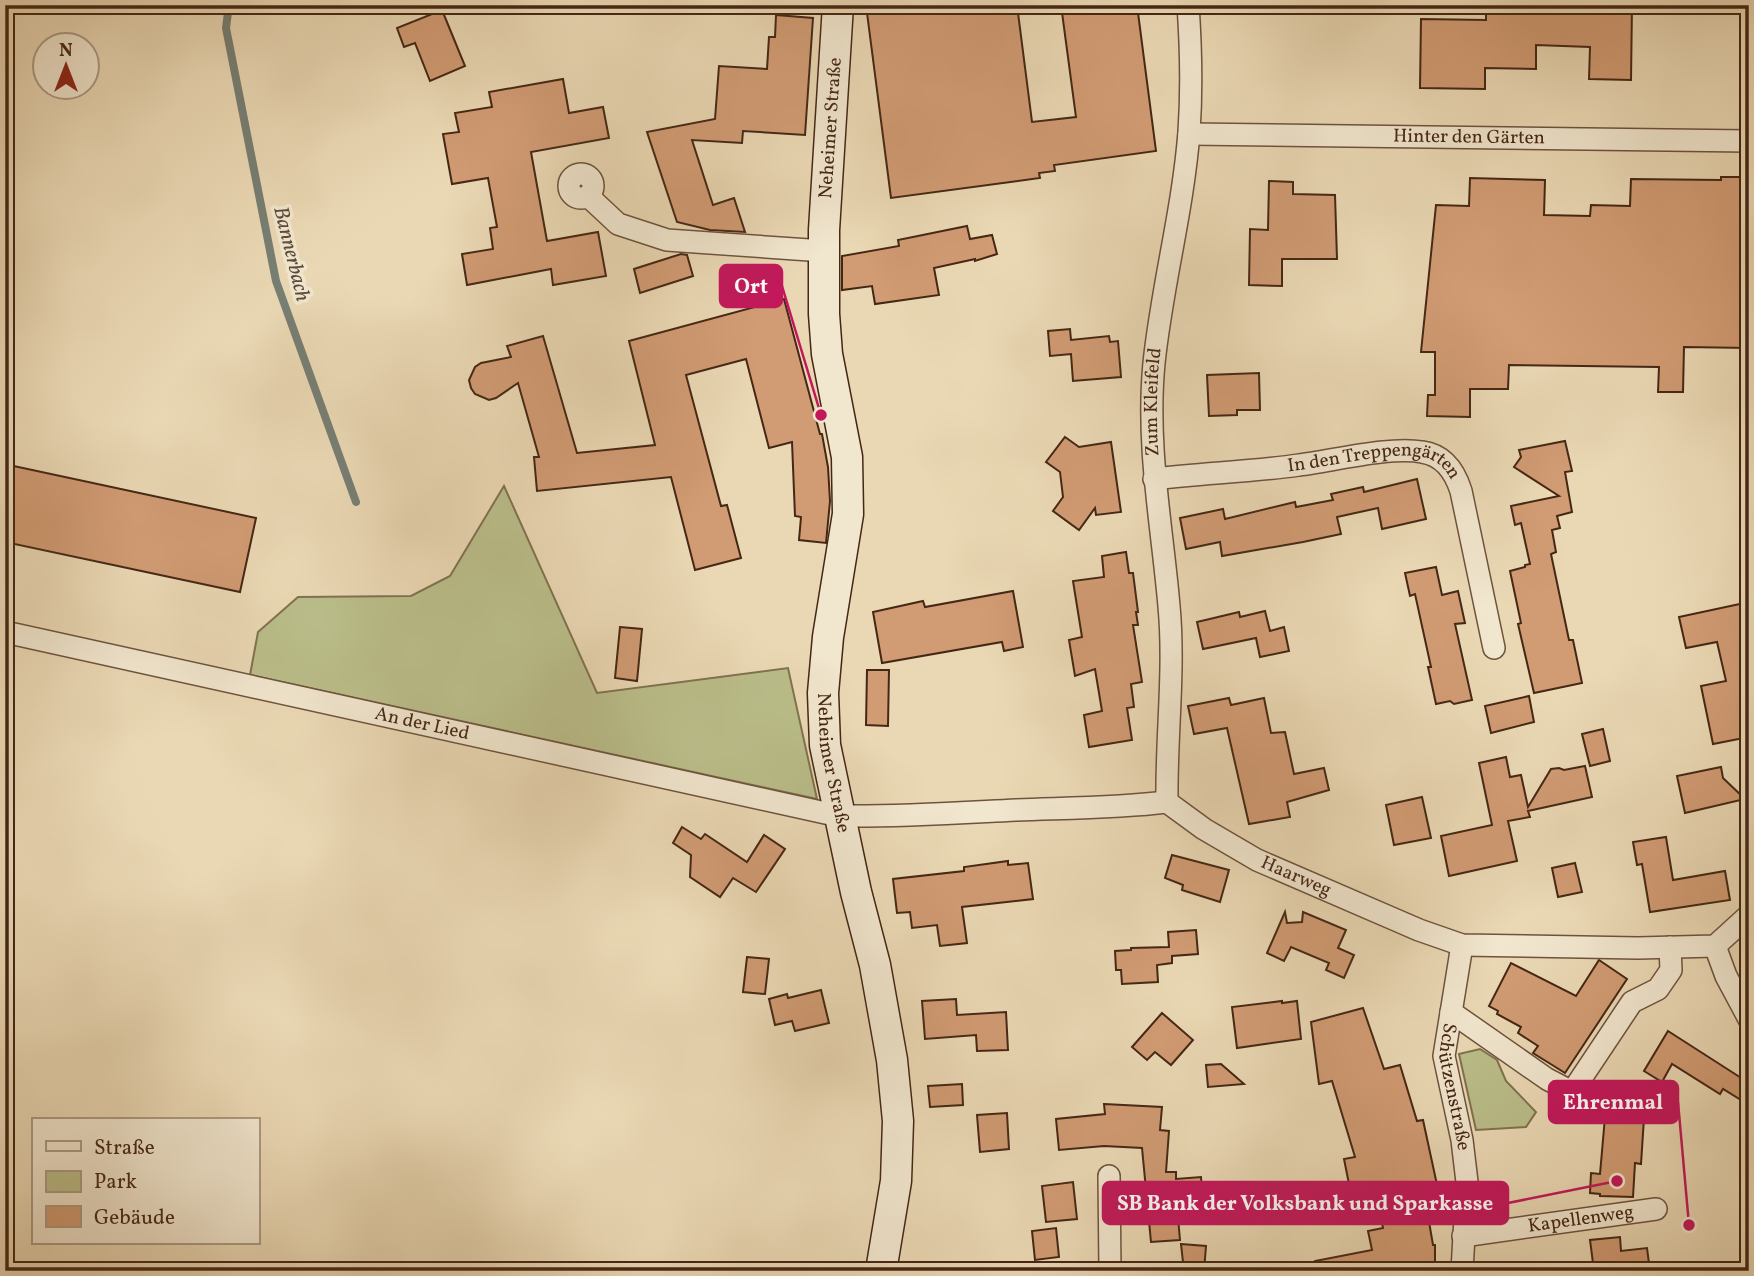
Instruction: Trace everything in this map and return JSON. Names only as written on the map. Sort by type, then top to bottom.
[{"type":"main road","name":"Neheimer Straße","points":[[838,5],[824,251],[824,314],[827,354],[841,423],[848,484],[848,514],[828,637],[823,693],[825,745],[875,965],[892,1060],[898,1121],[895,1181],[881,1271]]},
{"type":"street","name":"Zum Kleifeld","points":[[1167,803],[1170,608],[1154,480],[1151,429],[1154,363],[1189,134],[1192,59],[1188,5]]},
{"type":"street","name":"Hinter den Gärten","points":[[1189,134],[1749,141]]},
{"type":"street","points":[[588,196],[618,224],[667,240],[824,251]]},
{"type":"street","name":"In den Treppengärten","points":[[1154,480],[1296,466],[1397,451],[1422,452],[1434,456],[1448,465],[1457,477],[1494,648]]},
{"type":"street","name":"An der Lied","points":[[5,632],[234,685],[839,816]]},
{"type":"street","points":[[839,816],[896,817],[1131,807],[1167,803]]},
{"type":"street","name":"Haarweg","points":[[1167,803],[1204,829],[1257,860],[1419,930],[1462,945],[1715,946]]},
{"type":"street","points":[[1749,915],[1715,946],[1730,985],[1749,1019]]},
{"type":"street","name":"Schützenstraße","points":[[1462,945],[1444,1056],[1462,1140],[1467,1182],[1462,1271]]},
{"type":"street","points":[[1451,1012],[1547,1079],[1572,1092],[1632,1002],[1658,989],[1665,979],[1671,970],[1670,947]]},
{"type":"street","points":[[1109,1176],[1110,1271]]},
{"type":"street","name":"Kapellenweg","points":[[1463,1236],[1656,1209]]},
{"type":"green space","points":[[504,486],[597,693],[788,668],[817,799],[250,675],[258,632],[298,597],[411,596],[450,576]]},
{"type":"green space","points":[[1480,1049],[1497,1060],[1506,1081],[1536,1112],[1526,1127],[1476,1130],[1459,1054]]},
{"type":"building","points":[[885,5],[1017,5],[1032,122],[1076,117],[1061,5],[1137,5],[1156,151],[1054,165],[1055,171],[1039,173],[1040,178],[891,198],[867,13],[886,11]]},
{"type":"building","points":[[1486,5],[1632,5],[1631,80],[1589,79],[1590,47],[1536,45],[1536,69],[1485,68],[1485,89],[1420,88],[1421,19],[1486,20]]},
{"type":"building","points":[[442,10],[465,66],[430,81],[415,43],[404,47],[397,28]]},
{"type":"building","points":[[776,15],[813,18],[805,135],[743,131],[742,143],[692,140],[713,205],[734,198],[745,232],[710,230],[677,222],[647,132],[715,119],[719,66],[767,69],[769,37],[775,37]]},
{"type":"building","points":[[563,79],[569,113],[603,107],[609,138],[531,152],[547,241],[598,232],[606,276],[553,285],[551,269],[467,285],[462,254],[493,249],[490,228],[497,227],[488,178],[452,184],[443,134],[459,132],[455,113],[492,107],[489,92]]},
{"type":"building","points":[[1721,177],[1749,177],[1749,348],[1684,347],[1683,392],[1658,392],[1659,367],[1509,365],[1508,389],[1470,389],[1470,417],[1427,416],[1428,395],[1435,395],[1435,352],[1421,352],[1436,205],[1469,206],[1470,178],[1545,180],[1544,215],[1590,216],[1591,205],[1630,206],[1631,179],[1721,180]]},
{"type":"building","points":[[1269,181],[1293,182],[1293,194],[1335,195],[1337,259],[1282,259],[1282,286],[1249,285],[1250,229],[1268,230]]},
{"type":"building","points":[[967,226],[970,239],[992,235],[997,254],[934,268],[939,295],[875,304],[872,286],[842,290],[842,256],[899,246],[898,240]]},
{"type":"building","points":[[681,254],[687,255],[693,276],[640,293],[634,269]]},
{"type":"building","points":[[784,299],[822,434],[828,467],[830,501],[826,543],[799,540],[801,517],[795,516],[792,442],[769,448],[746,359],[686,375],[721,506],[727,505],[741,558],[695,570],[671,477],[537,491],[534,457],[539,457],[518,383],[489,400],[475,394],[471,388],[469,380],[475,367],[481,363],[511,357],[507,346],[543,336],[577,453],[655,445],[629,341]]},
{"type":"building","points":[[1070,329],[1071,340],[1109,336],[1110,342],[1118,341],[1121,377],[1073,381],[1071,354],[1050,356],[1048,331]]},
{"type":"building","points":[[1259,373],[1260,410],[1237,410],[1237,415],[1209,416],[1207,375]]},
{"type":"building","points":[[1065,437],[1079,447],[1111,442],[1121,512],[1096,515],[1095,508],[1079,530],[1053,511],[1063,497],[1060,472],[1046,462]]},
{"type":"building","points":[[1565,441],[1572,471],[1565,472],[1572,512],[1557,516],[1560,528],[1552,530],[1556,552],[1551,554],[1569,640],[1573,640],[1582,683],[1534,693],[1518,624],[1521,623],[1510,571],[1530,564],[1521,523],[1515,525],[1511,506],[1559,496],[1514,467],[1521,457],[1519,450]]},
{"type":"building","points":[[9,465],[256,518],[240,592],[5,542],[5,481]]},
{"type":"building","points":[[1417,479],[1426,519],[1382,529],[1378,508],[1337,517],[1341,534],[1222,556],[1220,542],[1186,549],[1180,518],[1223,509],[1225,519],[1295,502],[1296,507],[1333,500],[1331,494],[1363,487],[1364,492]]},
{"type":"building","points":[[1126,552],[1129,573],[1133,573],[1138,612],[1138,625],[1133,625],[1142,682],[1131,684],[1134,707],[1127,708],[1132,740],[1089,747],[1084,715],[1102,711],[1095,669],[1075,676],[1069,640],[1082,637],[1073,581],[1104,577],[1102,556]]},
{"type":"building","points":[[1436,567],[1442,595],[1458,591],[1465,623],[1455,624],[1472,700],[1454,704],[1450,701],[1436,704],[1415,594],[1410,596],[1405,573]]},
{"type":"building","points":[[1013,591],[1023,647],[1004,651],[1002,642],[882,663],[873,612],[923,601],[925,607]]},
{"type":"building","points":[[1749,602],[1749,663],[1742,664],[1749,697],[1749,737],[1713,744],[1701,686],[1726,681],[1717,642],[1686,648],[1679,617]]},
{"type":"building","points":[[1265,611],[1270,631],[1284,627],[1289,651],[1260,657],[1256,638],[1203,649],[1197,622],[1239,612],[1240,617]]},
{"type":"building","points":[[620,627],[642,629],[637,681],[615,678]]},
{"type":"building","points":[[867,670],[889,670],[888,726],[866,725]]},
{"type":"building","points":[[1529,696],[1534,722],[1491,733],[1485,706]]},
{"type":"building","points":[[1229,698],[1231,705],[1264,698],[1271,733],[1285,732],[1294,774],[1324,768],[1329,790],[1287,802],[1290,817],[1249,824],[1227,728],[1194,734],[1188,706]]},
{"type":"building","points":[[1603,729],[1610,761],[1590,766],[1582,734]]},
{"type":"building","points":[[1506,757],[1510,777],[1521,775],[1528,807],[1551,769],[1564,770],[1585,766],[1592,797],[1528,811],[1530,817],[1508,821],[1517,861],[1449,876],[1441,836],[1492,825],[1479,763]]},
{"type":"building","points":[[1721,767],[1723,778],[1745,799],[1685,813],[1677,776]]},
{"type":"building","points":[[1422,797],[1431,838],[1394,845],[1386,805]]},
{"type":"building","points":[[682,827],[701,839],[705,834],[747,862],[764,835],[785,849],[756,892],[733,878],[720,897],[690,877],[691,855],[673,843]]},
{"type":"building","points":[[1666,837],[1673,880],[1725,871],[1730,900],[1650,912],[1642,864],[1637,865],[1633,842]]},
{"type":"building","points":[[1172,855],[1229,870],[1220,902],[1182,890],[1183,885],[1165,878]]},
{"type":"building","points":[[1008,861],[1008,865],[1028,863],[1033,899],[962,907],[967,943],[940,946],[937,925],[912,928],[910,912],[897,913],[893,879],[964,871],[964,867]]},
{"type":"building","points":[[1575,863],[1582,892],[1558,897],[1552,868]]},
{"type":"building","points":[[1285,912],[1287,923],[1302,922],[1303,912],[1346,930],[1338,948],[1354,955],[1344,978],[1326,970],[1329,963],[1291,947],[1284,961],[1267,953]]},
{"type":"building","points":[[1196,930],[1198,954],[1172,956],[1172,963],[1157,965],[1158,982],[1122,984],[1121,970],[1116,970],[1115,951],[1169,947],[1168,932]]},
{"type":"building","points":[[747,957],[769,959],[765,994],[743,992]]},
{"type":"building","points":[[1599,960],[1627,979],[1565,1073],[1533,1053],[1538,1046],[1518,1033],[1521,1027],[1497,1014],[1498,1011],[1489,1006],[1511,963],[1576,996]]},
{"type":"building","points":[[821,990],[829,1023],[795,1031],[792,1021],[775,1025],[769,999],[787,994],[788,998]]},
{"type":"building","points":[[956,999],[957,1015],[1006,1012],[1008,1050],[977,1051],[976,1035],[925,1039],[922,1001]]},
{"type":"building","points":[[1297,1001],[1301,1039],[1237,1048],[1232,1007]]},
{"type":"building","points":[[1363,1008],[1384,1069],[1400,1065],[1417,1121],[1423,1120],[1442,1208],[1427,1210],[1435,1245],[1435,1271],[1316,1271],[1315,1261],[1372,1250],[1368,1231],[1383,1228],[1375,1184],[1350,1189],[1344,1159],[1355,1157],[1332,1081],[1319,1084],[1311,1022]]},
{"type":"building","points":[[1162,1013],[1193,1040],[1171,1065],[1155,1052],[1147,1060],[1132,1047]]},
{"type":"building","points":[[1668,1031],[1749,1083],[1749,1105],[1723,1089],[1720,1094],[1672,1064],[1662,1082],[1644,1071]]},
{"type":"building","points":[[1221,1064],[1244,1084],[1208,1087],[1206,1065]]},
{"type":"building","points":[[962,1084],[963,1105],[930,1107],[928,1086]]},
{"type":"building","points":[[1104,1104],[1162,1107],[1160,1130],[1169,1131],[1166,1172],[1176,1172],[1176,1179],[1201,1177],[1203,1203],[1177,1206],[1180,1240],[1151,1242],[1142,1148],[1104,1146],[1059,1150],[1056,1119],[1105,1114]]},
{"type":"building","points":[[1007,1113],[1009,1149],[980,1152],[977,1115]]},
{"type":"building","points":[[1605,1117],[1644,1118],[1641,1164],[1635,1163],[1633,1197],[1590,1193],[1591,1173],[1600,1174]]},
{"type":"building","points":[[1073,1182],[1077,1219],[1046,1222],[1042,1186]]},
{"type":"building","points":[[1056,1228],[1059,1257],[1035,1260],[1032,1231]]},
{"type":"building","points":[[1620,1237],[1621,1251],[1647,1248],[1650,1271],[1594,1271],[1590,1240]]},
{"type":"building","points":[[1181,1244],[1206,1246],[1204,1271],[1184,1271]]},
{"type":"waterway","name":"Bannerbach","points":[[229,5],[226,28],[276,281],[356,502]]},
{"type":"place","name":"Ort","points":[[821,415]]},
{"type":"place","name":"SB Bank der Volksbank und Sparkasse","points":[[1617,1181]]},
{"type":"place","name":"Ehrenmal","points":[[1689,1225]]}]
